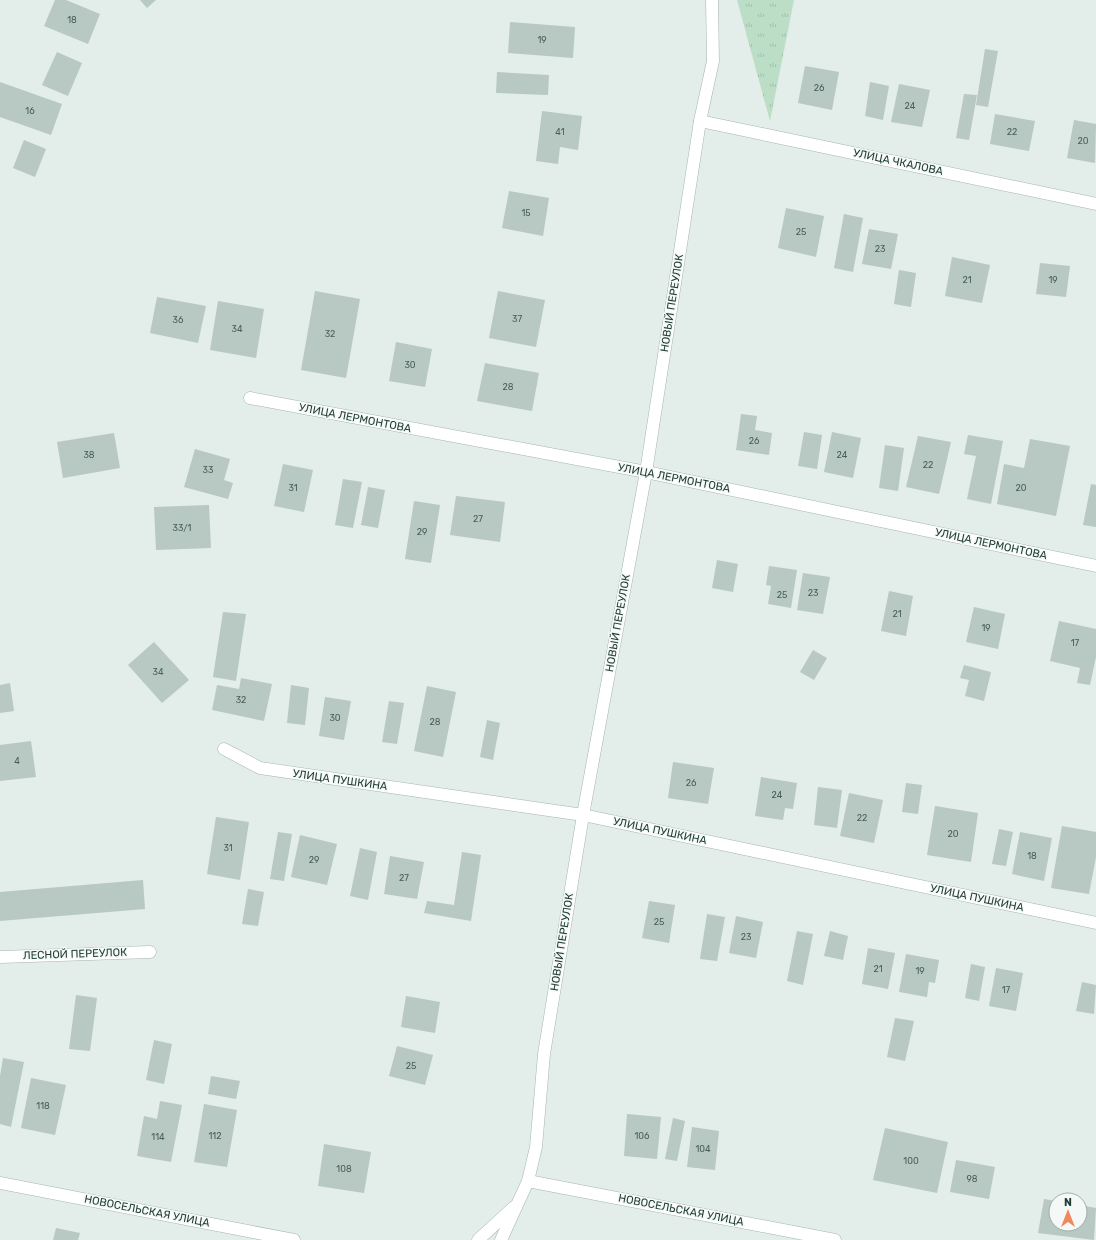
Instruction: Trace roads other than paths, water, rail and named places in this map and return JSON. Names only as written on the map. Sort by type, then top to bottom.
[{"type":"street","name":"НОВЫЙ ПЕРЕУЛОК","points":[[501,1240],[528,1181],[536,1147],[544,1054],[583,815],[646,472],[700,121],[713,61],[712,0]]},
{"type":"street","name":"УЛИЦА ЧКАЛОВА","points":[[700,121],[1096,204]]},
{"type":"street","name":"УЛИЦА ЛЕРМОНТОВА","points":[[250,398],[646,472],[1096,566]]},
{"type":"street","name":"УЛИЦА ПУШКИНА","points":[[224,749],[260,768],[583,815],[1096,923]]},
{"type":"street","name":"ЛЕСНОЙ ПЕРЕУЛОК","points":[[0,957],[150,952]]},
{"type":"street","name":"НОВОСЕЛЬСКАЯ УЛИЦА","points":[[528,1181],[835,1240]]},
{"type":"street","name":"НОВОСЕЛЬСКАЯ УЛИЦА","points":[[0,1182],[294,1240]]},
{"type":"street","points":[[478,1240],[517,1205]]}]
